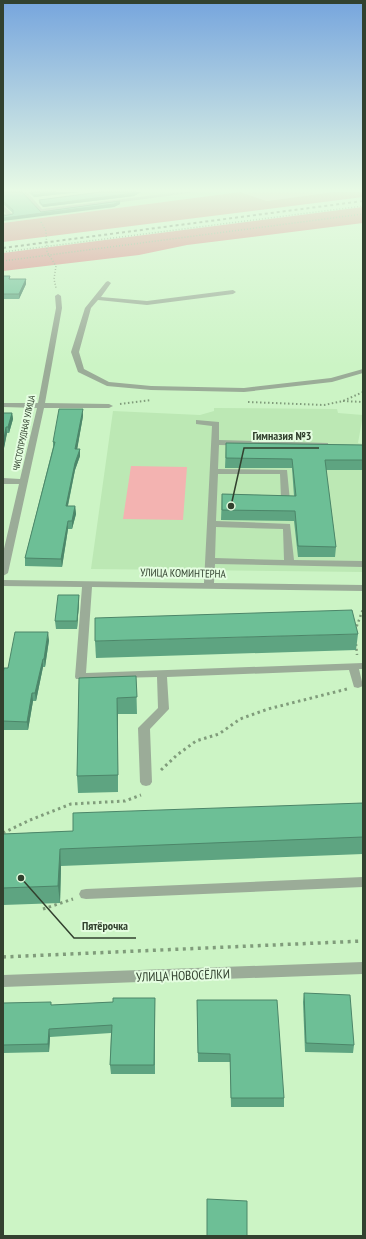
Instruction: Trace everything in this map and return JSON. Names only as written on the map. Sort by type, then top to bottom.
[{"type":"street","points":[[108,283],[88,308],[75,352],[80,370],[107,384],[151,388],[244,390],[332,380],[363,371]]},
{"type":"street","points":[[96,298],[147,303],[233,292]]},
{"type":"street","name":"ЧИСТОПРУДНАЯ УЛИЦА","points":[[3,573],[41,405],[59,308],[58,296]]},
{"type":"street","points":[[3,405],[109,406]]},
{"type":"street","points":[[199,422],[216,424],[214,471],[217,500],[212,524],[209,586]]},
{"type":"street","points":[[216,442],[334,446]]},
{"type":"street","points":[[214,471],[284,472],[286,501],[271,501]]},
{"type":"street","points":[[3,481],[24,482]]},
{"type":"street","points":[[212,524],[287,526],[289,563]]},
{"type":"street","points":[[210,562],[363,564]]},
{"type":"street","name":"УЛИЦА КОМИНТЕРНА","points":[[3,583],[363,588]]},
{"type":"street","points":[[87,583],[80,677],[358,666],[358,685]]},
{"type":"street","points":[[146,782],[144,728],[164,709],[162,674]]},
{"type":"street","points":[[86,894],[363,882]]},
{"type":"street","name":"УЛИЦА НОВОСЁЛКИ","points":[[3,982],[363,968]]},
{"type":"path","points":[[3,252],[22,250]]},
{"type":"path","points":[[47,250],[48,255],[56,266],[54,279],[58,296]]},
{"type":"path","points":[[3,261],[88,250]]},
{"type":"path","points":[[343,401],[363,402]]},
{"type":"path","points":[[356,636],[355,630],[361,610],[363,610]]},
{"type":"path","points":[[356,642],[358,666]]},
{"type":"path","points":[[3,833],[30,820],[71,804],[125,801],[142,794],[146,782],[164,768],[177,755],[196,741],[219,734],[240,719],[268,708],[316,698],[358,685]]},
{"type":"path","points":[[42,909],[86,894]]},
{"type":"path","points":[[3,957],[363,941]]},
{"type":"shaded area","points":[[28,250],[164,250],[139,255],[3,271],[3,253]]},
{"type":"shaded area","points":[[214,408],[337,409],[338,413],[363,415],[358,443],[363,444],[363,572],[91,569],[113,411],[200,415],[214,411]]},
{"type":"shaded area","points":[[131,466],[187,467],[183,520],[123,519]]},
{"type":"building","points":[[3,276],[10,276],[9,279],[26,279],[19,294],[3,294]]},
{"type":"building","points":[[59,409],[83,409],[75,449],[80,449],[75,463],[66,506],[75,506],[72,521],[68,521],[61,559],[25,558],[55,442],[53,442]]},
{"type":"building","points":[[3,413],[12,413],[8,427],[6,427],[3,445]]},
{"type":"building","points":[[226,443],[363,445],[363,460],[325,460],[336,547],[298,546],[295,511],[222,510],[222,494],[296,496],[292,459],[226,458]]},
{"type":"building","points":[[58,595],[79,595],[77,621],[55,621]]},
{"type":"building","points":[[352,610],[358,634],[95,641],[95,618]]},
{"type":"building","points":[[15,632],[48,632],[44,659],[35,693],[32,693],[27,722],[3,721],[3,674],[4,668],[8,668]]},
{"type":"building","points":[[136,676],[137,697],[117,698],[118,775],[77,776],[79,678]]},
{"type":"building","points":[[363,803],[363,837],[60,849],[58,886],[3,888],[3,834],[73,831],[73,813]]},
{"type":"building","points":[[304,993],[350,995],[354,1045],[306,1043]]},
{"type":"building","points":[[113,998],[155,998],[154,1065],[110,1065],[112,1025],[49,1029],[48,1044],[3,1045],[3,1003],[51,1002],[51,1005],[113,1002]]},
{"type":"building","points":[[197,1000],[277,1000],[284,1098],[231,1098],[230,1054],[198,1053]]},
{"type":"building","points":[[207,1199],[247,1201],[247,1236],[207,1236]]},
{"type":"place","name":"Гимназия №3","points":[[231,506]]},
{"type":"place","name":"Пятёрочка","points":[[21,878]]}]
